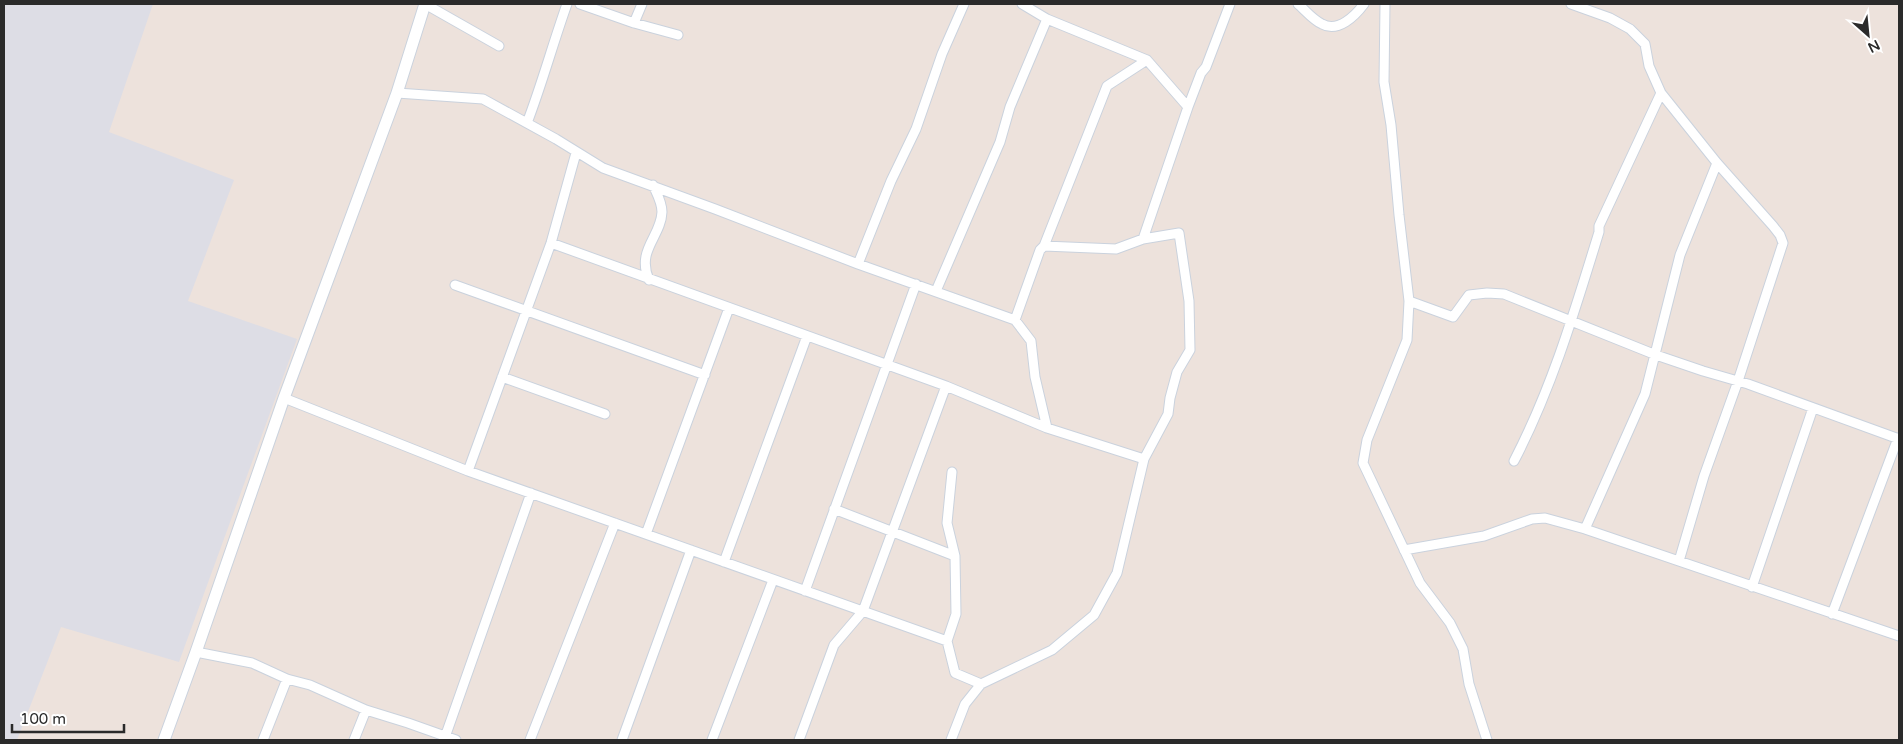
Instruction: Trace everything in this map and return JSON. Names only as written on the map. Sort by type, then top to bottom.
[{"type":"street","points":[[164,740],[284,398],[397,93],[425,4],[499,46]]},
{"type":"street","points":[[527,123],[540,90],[552,45],[567,4]]},
{"type":"street","points":[[580,4],[634,24],[678,35]]},
{"type":"street","points":[[634,24],[642,4]]},
{"type":"street","points":[[858,264],[891,181],[916,129],[942,54],[964,4]]},
{"type":"street","points":[[1022,4],[1047,19],[1147,60],[1188,107]]},
{"type":"street","points":[[1143,239],[1188,107],[1201,73],[1206,67],[1230,4]]},
{"type":"street","points":[[1298,4],[1323,25],[1337,26],[1355,16],[1364,4]]},
{"type":"street","points":[[1385,4],[1384,82],[1392,125],[1399,215],[1409,301],[1407,340],[1367,440],[1363,463],[1420,583],[1450,622],[1463,649],[1469,684],[1489,739]]},
{"type":"street","points":[[1570,4],[1610,18],[1630,29],[1645,44],[1649,66],[1661,94],[1717,164],[1773,226],[1783,243],[1738,381],[1704,476],[1679,561]]},
{"type":"street","points":[[936,292],[1000,142],[1010,107],[1047,19]]},
{"type":"street","points":[[1015,320],[1040,250],[1044,246],[1107,86],[1147,60]]},
{"type":"street","points":[[397,93],[483,99],[603,168],[858,264],[1015,320],[1031,341],[1035,377],[1047,428]]},
{"type":"street","points":[[1514,461],[1538,412],[1572,321],[1599,232],[1599,226],[1661,94]]},
{"type":"street","points":[[468,471],[551,243],[576,153]]},
{"type":"street","points":[[1585,529],[1645,394],[1680,255],[1717,164]]},
{"type":"street","points":[[649,280],[644,269],[645,260],[662,213],[660,199],[653,186]]},
{"type":"street","points":[[951,740],[965,704],[981,684],[1052,650],[1094,615],[1117,573],[1144,459],[1168,414],[1177,372],[1190,350],[1189,301],[1179,233],[1143,239],[1116,249],[1044,246]]},
{"type":"street","points":[[551,243],[946,386],[1047,428],[1144,459]]},
{"type":"street","points":[[804,591],[916,284]]},
{"type":"street","points":[[455,285],[705,375]]},
{"type":"street","points":[[1409,301],[1453,317],[1469,295],[1504,294],[1656,355],[1703,372],[1738,381],[1899,438],[1832,614]]},
{"type":"street","points":[[646,534],[729,308]]},
{"type":"street","points":[[724,562],[807,336]]},
{"type":"street","points":[[502,378],[605,414]]},
{"type":"street","points":[[799,740],[834,645],[863,611],[946,386]]},
{"type":"street","points":[[284,398],[468,471],[947,641]]},
{"type":"street","points":[[1752,587],[1813,408]]},
{"type":"street","points":[[952,472],[947,523],[955,556],[956,614],[947,641],[954,673],[981,684]]},
{"type":"street","points":[[445,738],[530,493]]},
{"type":"street","points":[[834,509],[955,556]]},
{"type":"street","points":[[1404,550],[1484,536],[1532,519],[1546,518],[1585,529],[1899,636]]},
{"type":"street","points":[[530,740],[615,523]]},
{"type":"street","points":[[622,740],[691,550]]},
{"type":"street","points":[[712,740],[773,580]]},
{"type":"street","points":[[196,652],[252,663],[287,679],[310,685],[366,710],[445,738],[456,740]]},
{"type":"street","points":[[263,740],[287,679]]},
{"type":"street","points":[[354,740],[366,710]]},
{"type":"shaded area","points":[[4,4],[153,4],[109,132],[234,180],[188,301],[297,339],[179,662],[61,627],[17,740],[4,740]]}]
